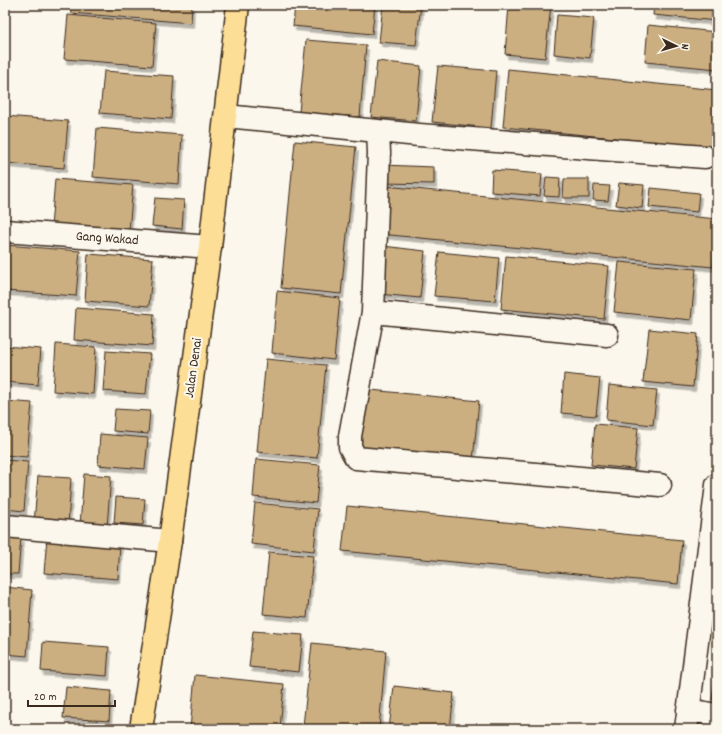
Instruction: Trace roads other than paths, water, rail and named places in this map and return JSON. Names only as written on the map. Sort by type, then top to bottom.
[{"type":"main road","name":"Jalan Denai","points":[[141,729],[170,541],[210,247],[238,5]]},
{"type":"street","points":[[226,116],[419,135],[705,157]]},
{"type":"street","points":[[378,131],[379,153],[373,312],[350,436],[350,447],[356,458],[660,485]]},
{"type":"street","name":"Gang Wakad","points":[[5,231],[210,247]]},
{"type":"street","points":[[373,312],[607,335]]},
{"type":"street","points":[[717,485],[711,572],[687,720],[717,715]]},
{"type":"street","points":[[5,526],[170,541]]}]
